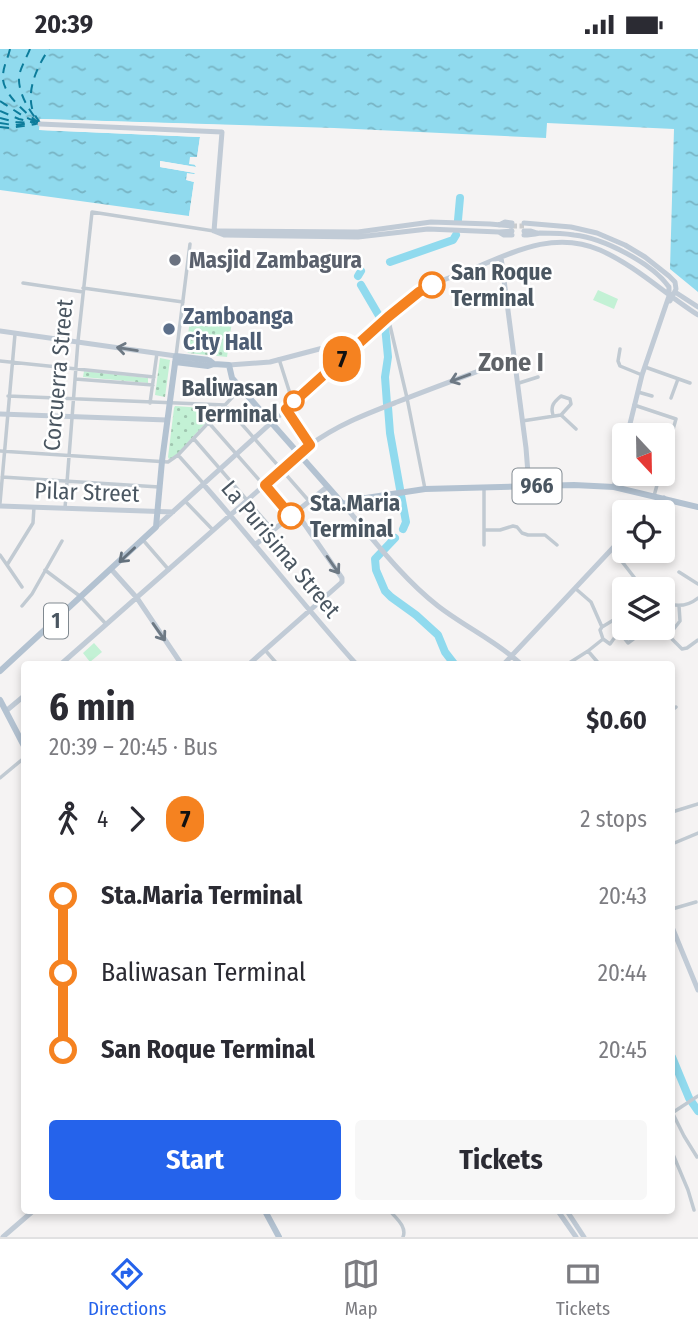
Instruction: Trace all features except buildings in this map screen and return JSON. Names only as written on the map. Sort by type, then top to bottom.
[{"type":"main road","points":[[40,124],[222,132],[214,231]]},
{"type":"main road","points":[[431,222],[499,225],[512,229],[499,232],[428,229],[358,237],[224,235],[214,231],[358,232],[431,222]]},
{"type":"main road","points":[[499,225],[499,232]]},
{"type":"main road","points":[[630,423],[642,375],[666,306],[671,294],[676,285],[670,276],[645,257],[597,233],[570,227],[538,225],[524,229],[537,233],[577,235],[607,244],[636,259],[665,281],[671,294],[698,316]]},
{"type":"main road","points":[[156,527],[352,349],[426,288],[523,248],[549,242],[570,242],[597,249],[619,259],[662,290],[698,307]]},
{"type":"main road","points":[[501,257],[529,486]]},
{"type":"main road","points":[[0,331],[157,353],[208,366],[256,364],[342,343],[352,349]]},
{"type":"main road","points":[[64,661],[327,432],[343,423],[513,358]]},
{"type":"main road","points":[[156,527],[175,359]]},
{"type":"main road","points":[[229,365],[230,375],[241,388],[382,549],[436,605],[518,661]]},
{"type":"main road","points":[[0,414],[167,420]]},
{"type":"main road","name":"La Purisima Street","points":[[204,485],[353,661]]},
{"type":"main road","name":"966","points":[[343,504],[425,489],[573,485],[612,487]]},
{"type":"main road","points":[[256,544],[327,487]]},
{"type":"main road","name":"966","points":[[614,487],[698,507]]},
{"type":"main road","name":"Pilar Street","points":[[0,505],[173,512]]},
{"type":"main road","points":[[253,661],[341,585],[342,580],[294,514]]},
{"type":"main road","name":"1","points":[[0,671],[156,527]]},
{"type":"main road","points":[[507,661],[612,548]]},
{"type":"main road","points":[[111,569],[136,599],[179,661]]},
{"type":"main road","points":[[6,711],[21,698]]},
{"type":"main road","points":[[0,700],[21,740]]},
{"type":"main road","points":[[675,934],[695,977],[698,990]]},
{"type":"main road","points":[[8,1236],[30,1214]]},
{"type":"main road","points":[[267,1214],[279,1237]]},
{"type":"main road","points":[[560,1214],[576,1237]]},
{"type":"main road","points":[[569,1214],[584,1237]]},
{"type":"street","name":"Corcuerra Street","points":[[65,508],[78,341],[92,212],[214,231]]},
{"type":"street","points":[[175,359],[190,244]]},
{"type":"street","points":[[23,283],[183,302]]},
{"type":"street","points":[[385,320],[407,398],[425,489]]},
{"type":"street","points":[[0,505],[2,451],[15,334]]},
{"type":"street","points":[[620,349],[620,366],[642,375]]},
{"type":"street","points":[[150,403],[157,353]]},
{"type":"street","points":[[279,359],[293,403]]},
{"type":"street","points":[[0,362],[154,377]]},
{"type":"street","points":[[645,367],[690,383]]},
{"type":"street","points":[[517,384],[538,377]]},
{"type":"street","points":[[75,379],[153,385]]},
{"type":"street","points":[[671,398],[678,379]]},
{"type":"street","points":[[2,451],[168,462],[194,439],[241,388]]},
{"type":"street","points":[[638,392],[652,396]]},
{"type":"street","points":[[8,396],[225,405],[309,501]]},
{"type":"street","points":[[553,415],[553,403],[564,396],[570,399],[571,404],[561,415]]},
{"type":"street","points":[[634,405],[676,419],[675,423]]},
{"type":"street","points":[[286,409],[310,445]]},
{"type":"street","points":[[522,421],[561,415],[576,429]]},
{"type":"street","points":[[209,422],[294,514]]},
{"type":"street","points":[[194,439],[273,530]]},
{"type":"street","name":"La Purisima Street","points":[[178,455],[204,485]]},
{"type":"street","points":[[1,477],[159,487]]},
{"type":"street","points":[[654,496],[656,487]]},
{"type":"street","points":[[484,488],[484,545]]},
{"type":"street","points":[[186,502],[213,530]]},
{"type":"street","points":[[7,565],[33,523],[34,507]]},
{"type":"street","points":[[484,530],[500,530],[513,526],[528,535],[545,535],[557,545]]},
{"type":"street","points":[[143,540],[169,570]]},
{"type":"street","points":[[22,606],[62,541]]},
{"type":"street","points":[[0,555],[22,587]]},
{"type":"street","points":[[623,563],[634,577]]},
{"type":"street","points":[[45,570],[81,597],[106,624]]},
{"type":"street","points":[[680,572],[698,584]]},
{"type":"street","points":[[575,587],[591,601],[602,627],[600,630],[603,639],[610,644],[613,640]]},
{"type":"street","points":[[675,606],[691,603],[698,598]]},
{"type":"street","points":[[675,627],[680,621],[679,606]]},
{"type":"street","points":[[602,627],[612,621]]},
{"type":"street","points":[[573,661],[603,639]]},
{"type":"street","points":[[674,640],[683,649],[698,639]]},
{"type":"street","points":[[265,650],[275,661]]},
{"type":"street","points":[[589,651],[597,661]]},
{"type":"street","points":[[0,778],[21,760]]},
{"type":"street","points":[[675,811],[698,804]]},
{"type":"street","points":[[675,843],[698,834]]},
{"type":"street","points":[[675,908],[696,902]]},
{"type":"street","points":[[675,1110],[698,1096]]},
{"type":"street","points":[[675,1118],[697,1157]]},
{"type":"street","points":[[675,1159],[694,1210]]},
{"type":"street","points":[[392,1214],[404,1230],[403,1237]]},
{"type":"green space","points":[[598,290],[618,299],[614,309],[593,300]]},
{"type":"green space","points":[[191,313],[232,321],[227,357],[188,353],[186,349]]},
{"type":"green space","points":[[160,358],[170,360],[165,397],[155,395]]},
{"type":"green space","points":[[84,371],[148,378],[148,383],[83,377]]},
{"type":"green space","points":[[175,406],[218,409],[174,458],[169,459],[168,457]]},
{"type":"green space","points":[[94,643],[102,652],[91,661],[83,653]]},
{"type":"water","points":[[0,49],[698,49],[698,292],[670,269],[674,129],[547,123],[546,138],[40,119],[40,130],[200,137],[197,158],[190,157],[196,167],[160,161],[160,167],[195,173],[187,174],[187,180],[194,182],[189,216],[0,190]]},
{"type":"pier","points":[[40,119],[225,125],[225,128],[44,122],[43,126],[202,134],[204,137],[201,159],[193,161],[199,164],[198,177],[190,177],[198,182],[193,216],[189,216],[194,182],[186,180],[187,173],[195,173],[160,167],[160,161],[196,167],[189,164],[190,157],[197,157],[200,137],[39,130]]},
{"type":"waterway","points":[[458,220],[460,198]]},
{"type":"waterway","points":[[390,262],[453,240],[456,235]]},
{"type":"waterway","points":[[358,276],[361,271]]},
{"type":"waterway","points":[[361,285],[385,326],[388,357],[385,377],[387,404]]},
{"type":"waterway","points":[[388,407],[400,489]]},
{"type":"waterway","points":[[401,495],[406,522],[403,529]]},
{"type":"waterway","points":[[395,538],[375,559],[376,570],[385,591],[438,635],[452,661]]},
{"type":"waterway","points":[[675,1064],[689,1098],[698,1111]]},
{"type":"ferry route","points":[[10,49],[3,83],[16,103],[39,123]]},
{"type":"ferry route","points":[[30,49],[19,83],[24,100],[37,120]]},
{"type":"ferry route","points":[[40,123],[33,110],[31,93],[37,69],[49,49]]},
{"type":"ferry route","points":[[0,101],[36,122]]},
{"type":"ferry route","points":[[0,111],[39,124]]},
{"type":"ferry route","points":[[0,118],[32,123]]},
{"type":"ferry route","points":[[0,123],[27,124]]},
{"type":"ferry route","points":[[0,127],[36,124]]},
{"type":"tunnel","points":[[512,226],[524,226]]},
{"type":"bus line","name":"7","points":[[291,516],[265,485],[310,445],[286,409],[388,317],[432,285]]},
{"type":"place","name":"Masjid Zambagura","points":[[175,260]]},
{"type":"place","name":"San Roque Terminal","points":[[432,285]]},
{"type":"place","name":"Zamboanga City Hall","points":[[169,329]]},
{"type":"place","name":"Baliwasan Terminal","points":[[294,401]]},
{"type":"place","name":"Sta.Maria Terminal","points":[[291,516]]},
{"type":"district","name":"Zone I","points":[[511,362]]}]
